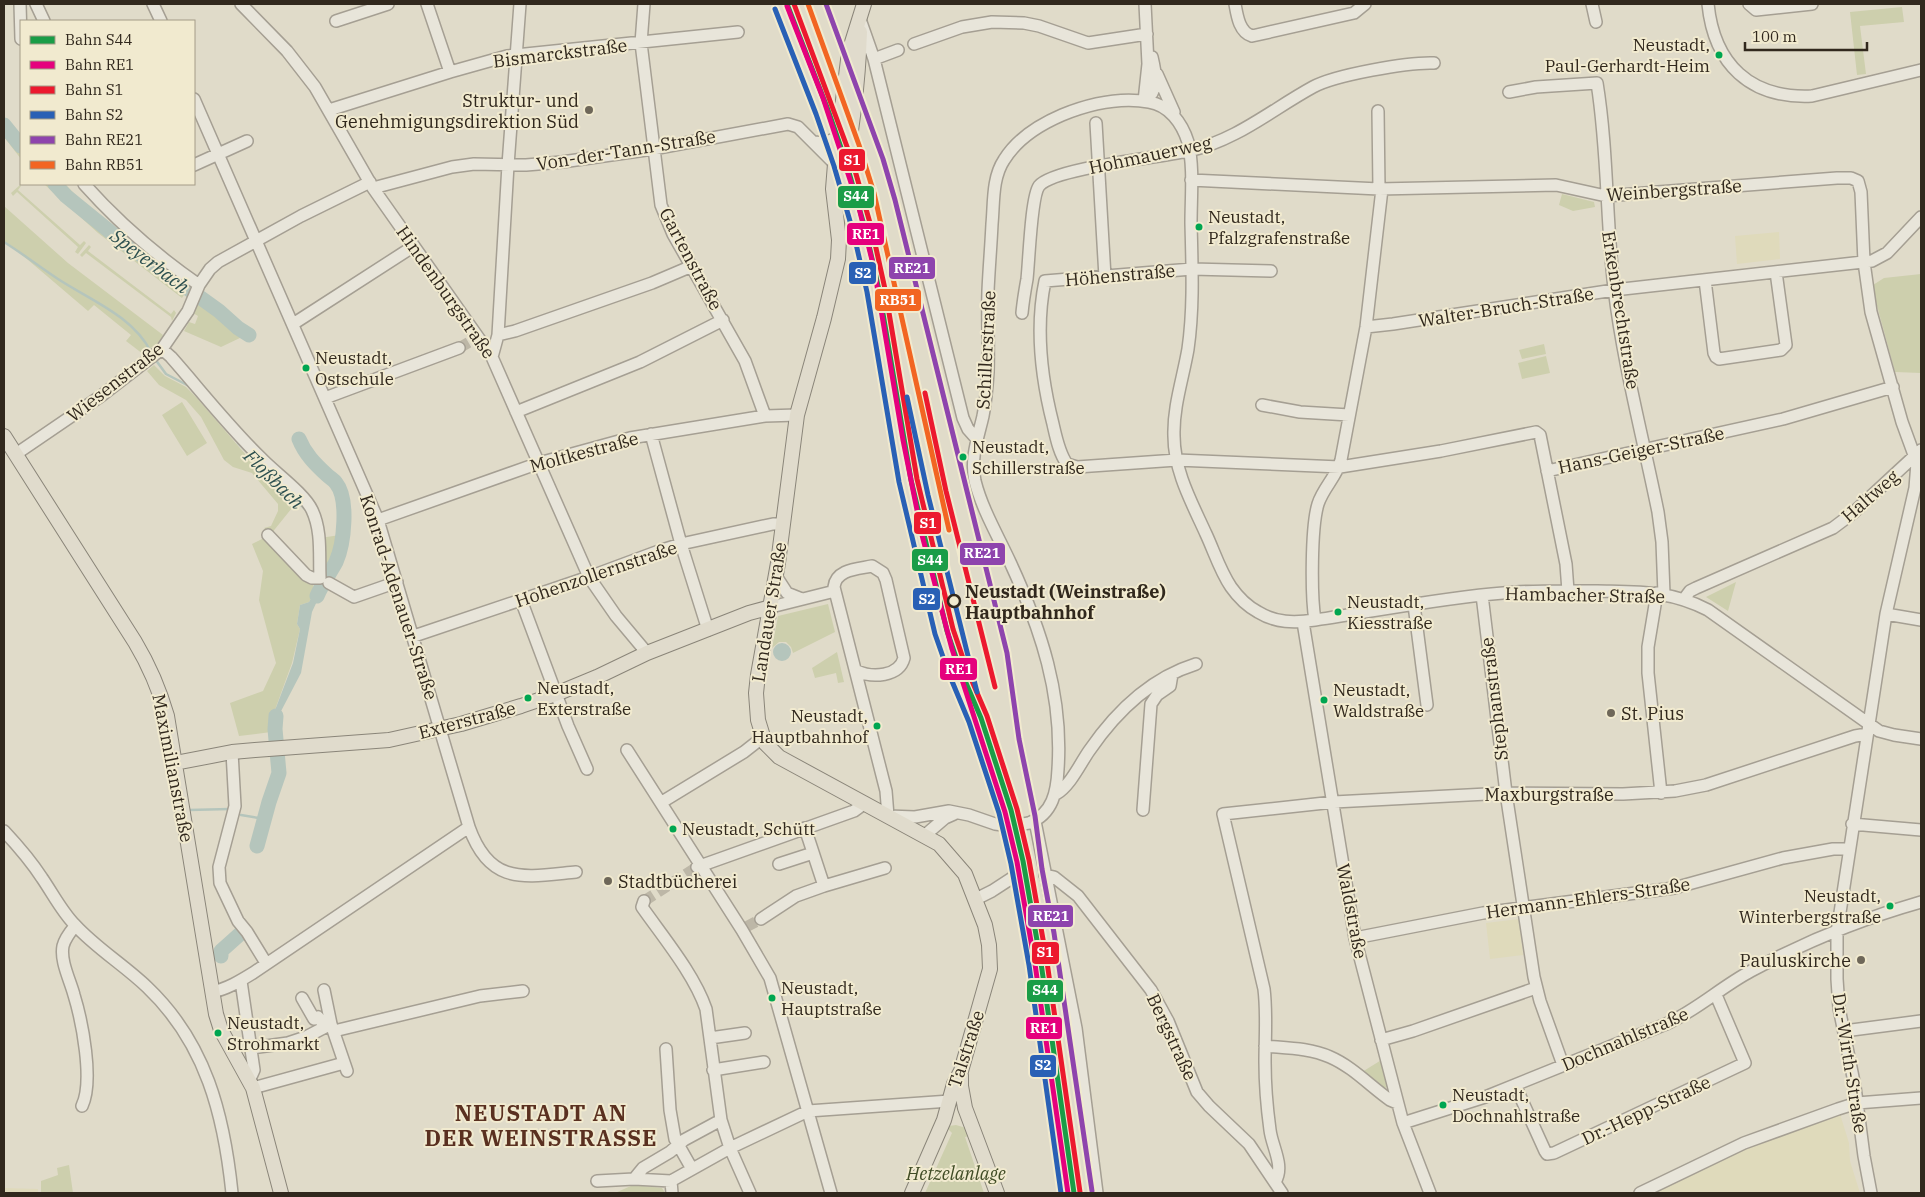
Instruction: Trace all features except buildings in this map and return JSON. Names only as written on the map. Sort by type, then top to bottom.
[{"type":"main road","name":"Landauer Straße","points":[[864,4],[849,52],[834,164],[833,189],[839,250],[837,268],[797,415],[776,576],[756,693],[758,720],[767,746],[779,757],[939,844],[960,866],[976,899]]},
{"type":"main road","name":"Landauer Straße","points":[[836,216],[847,166],[859,54],[860,20]]},
{"type":"main road","name":"Maximilianstraße","points":[[4,436],[149,665],[160,692],[167,716],[216,1014],[221,1030],[252,1083],[255,1113],[281,1193]]},
{"type":"main road","name":"Exterstraße","points":[[175,764],[232,752],[371,742],[441,729],[556,694],[647,653],[771,607]]},
{"type":"main road","name":"Talstraße","points":[[912,1193],[944,1120],[954,1084],[961,1071],[990,969],[987,934],[976,899]]},
{"type":"main road","points":[[961,1071],[961,1086],[965,1108],[997,1193]]},
{"type":"main road","points":[[950,1101],[965,1108]]},
{"type":"main road","points":[[944,1120],[950,1116],[958,1116],[970,1124]]},
{"type":"street","points":[[20,4],[20,20]]},
{"type":"street","points":[[36,4],[44,20]]},
{"type":"street","points":[[153,4],[159,19]]},
{"type":"street","name":"Hindenburgstraße","points":[[241,4],[302,68],[329,110],[372,185],[492,357],[589,577],[616,616],[647,653]]},
{"type":"street","points":[[336,21],[388,4]]},
{"type":"street","points":[[427,4],[450,72]]},
{"type":"street","points":[[492,357],[498,335],[520,4]]},
{"type":"street","name":"Gartenstraße","points":[[644,4],[641,43],[661,205],[673,234],[745,361],[766,416]]},
{"type":"street","points":[[1144,101],[1148,69],[1145,4]]},
{"type":"street","points":[[1235,4],[1241,26],[1246,34],[1252,36],[1354,13],[1365,4]]},
{"type":"street","points":[[1592,4],[1596,22]]},
{"type":"street","points":[[1708,4],[1714,38],[1726,60],[1744,78],[1764,90],[1797,96],[1812,96],[1921,70]]},
{"type":"street","points":[[1749,4],[1756,10],[1812,4]]},
{"type":"street","points":[[860,20],[874,59],[963,418],[968,429],[976,438]]},
{"type":"street","points":[[914,44],[962,27],[992,22],[1024,23],[1039,26],[1084,42],[1093,43],[1147,34]]},
{"type":"street","name":"Bismarckstraße","points":[[329,110],[497,58],[738,32]]},
{"type":"street","points":[[1147,34],[1155,70],[1176,119]]},
{"type":"street","points":[[874,59],[898,50]]},
{"type":"street","name":"Hohmauerweg","points":[[1022,313],[1034,211],[1039,186],[1048,180],[1098,166],[1189,151],[1214,143],[1248,128],[1321,83],[1336,78],[1416,63],[1434,63]]},
{"type":"street","points":[[1144,101],[1154,91],[1155,70]]},
{"type":"street","name":"Erkenbrechtstraße","points":[[1509,92],[1536,87],[1598,83],[1614,290],[1646,449],[1662,542],[1660,593],[1650,628],[1648,673],[1661,793]]},
{"type":"street","name":"Konrad-Adenauer-Straße","points":[[195,101],[378,520],[414,636],[469,827],[479,850],[497,869],[510,874],[525,876],[576,872]]},
{"type":"street","name":"Schillerstraße","points":[[1032,822],[1043,814],[1056,794],[1059,726],[1056,692],[1036,620],[983,503],[976,482],[973,457],[987,395],[990,260],[995,188],[1002,162],[1020,142],[1035,130],[1059,116],[1086,107],[1110,102],[1144,101],[1162,106],[1176,119],[1186,137],[1191,180],[1192,269],[1190,334],[1174,423],[1174,446],[1177,460]]},
{"type":"street","points":[[1315,620],[1313,589],[1315,516],[1322,492],[1340,467],[1366,326],[1381,189],[1378,111]]},
{"type":"street","points":[[1096,123],[1104,277]]},
{"type":"street","name":"Von-der-Tann-Straße","points":[[372,185],[452,167],[474,164],[508,165],[562,162],[653,149],[788,124],[798,127],[834,164]]},
{"type":"street","points":[[814,142],[825,143],[838,137]]},
{"type":"street","points":[[195,165],[247,141]]},
{"type":"street","name":"Weinbergstraße","points":[[1191,180],[1381,189],[1556,185],[1606,196],[1837,178],[1854,179],[1858,181],[1861,192],[1864,262]]},
{"type":"street","points":[[85,185],[142,242],[175,269],[197,291]]},
{"type":"street","name":"Wiesenstraße","points":[[16,454],[101,396],[156,354],[188,312],[197,291],[210,269],[218,262],[327,202],[372,185]]},
{"type":"street","points":[[1864,262],[1880,258],[1887,253],[1921,217]]},
{"type":"street","points":[[293,324],[414,246]]},
{"type":"street","name":"Walter-Bruch-Straße","points":[[1366,326],[1388,325],[1614,290],[1864,262]]},
{"type":"street","name":"Haltweg","points":[[1684,599],[1690,591],[1696,588],[1833,528],[1853,513],[1918,453],[1893,387],[1871,312],[1864,262]]},
{"type":"street","points":[[498,335],[515,331],[652,283],[692,266]]},
{"type":"street","name":"Höhenstraße","points":[[1177,460],[1077,467],[1067,464],[1062,454],[1049,407],[1040,349],[1040,310],[1045,282],[1192,269],[1271,271]]},
{"type":"street","points":[[1705,280],[1714,354],[1719,359],[1781,350],[1786,345],[1776,272]]},
{"type":"street","points":[[516,412],[640,362],[723,320]]},
{"type":"street","points":[[325,398],[459,348]]},
{"type":"street","points":[[156,354],[172,357],[260,458],[304,499],[311,508],[317,524],[319,538],[320,578],[315,578],[301,570],[268,535]]},
{"type":"street","name":"Hans-Geiger-Straße","points":[[1177,460],[1340,467],[1441,452],[1536,432],[1540,435],[1547,471],[1783,419],[1893,387]]},
{"type":"street","points":[[1262,406],[1300,412],[1349,415]]},
{"type":"street","name":"Moltkestraße","points":[[378,520],[539,463],[651,434],[766,416],[797,415]]},
{"type":"street","points":[[651,434],[681,544],[708,630]]},
{"type":"street","name":"Dr.-Wirth-Straße","points":[[1871,1193],[1838,992],[1837,932],[1848,848],[1886,614],[1918,489],[1918,453]]},
{"type":"street","name":"Hambacher Straße","points":[[1177,460],[1187,491],[1228,582],[1236,594],[1254,610],[1273,620],[1303,622],[1482,595],[1568,591],[1660,593],[1684,599],[1708,610],[1734,627],[1867,729],[1921,739]]},
{"type":"street","points":[[1547,471],[1566,564],[1568,591]]},
{"type":"street","name":"Hohenzollernstraße","points":[[414,636],[681,544],[773,524],[782,524]]},
{"type":"street","points":[[857,671],[874,676],[895,670],[902,665],[904,654],[885,577],[880,570],[872,566],[846,572],[838,577],[834,584],[857,671],[887,799],[888,816],[928,816],[949,811],[995,824],[1011,826],[1032,822],[1045,875],[1076,1028],[1096,1193]]},
{"type":"street","points":[[776,576],[788,593],[802,599]]},
{"type":"street","points":[[329,583],[354,597],[397,582]]},
{"type":"street","points":[[771,607],[835,591]]},
{"type":"street","name":"Stephanstraße","points":[[1482,595],[1506,793],[1536,988],[1564,1065]]},
{"type":"street","points":[[521,600],[568,726],[587,769]]},
{"type":"street","points":[[1414,605],[1428,704]]},
{"type":"street","points":[[1886,614],[1921,620]]},
{"type":"street","name":"Waldstraße","points":[[1303,622],[1355,938],[1403,1123],[1430,1193]]},
{"type":"street","points":[[1056,794],[1065,786],[1111,722],[1136,698],[1172,674],[1196,664]]},
{"type":"street","points":[[1143,810],[1151,704],[1157,695],[1170,686],[1172,674]]},
{"type":"street","name":"Maxburgstraße","points":[[1265,1046],[1266,1009],[1264,989],[1223,814],[1334,802],[1506,793],[1661,793],[1706,785],[1855,736],[1867,729]]},
{"type":"street","points":[[662,802],[744,752],[763,737]]},
{"type":"street","points":[[627,750],[662,802],[699,866],[744,928],[770,978],[831,1193]]},
{"type":"street","points":[[232,752],[235,806],[219,868],[220,883],[238,921],[266,963]]},
{"type":"street","points":[[887,799],[903,817]]},
{"type":"street","points":[[699,866],[854,811],[864,803]]},
{"type":"street","points":[[924,836],[945,818],[961,813]]},
{"type":"street","points":[[924,836],[924,824],[928,816]]},
{"type":"street","points":[[1852,824],[1921,830]]},
{"type":"street","points":[[212,992],[241,981],[469,827]]},
{"type":"street","points":[[805,828],[824,886]]},
{"type":"street","points":[[4,831],[28,858],[75,926],[136,977],[161,1001],[189,1038],[203,1066],[214,1096],[225,1142],[232,1193]]},
{"type":"street","name":"Hermann-Ehlers-Straße","points":[[1355,938],[1483,913],[1665,890],[1783,858],[1848,848]]},
{"type":"street","points":[[779,864],[813,853]]},
{"type":"street","points":[[761,918],[796,896],[886,868]]},
{"type":"street","name":"Bergstraße","points":[[1045,875],[1054,877],[1078,896],[1151,990],[1168,1021],[1197,1092],[1249,1144],[1282,1193]]},
{"type":"street","points":[[976,899],[1015,876]]},
{"type":"street","name":"Dochnahlstraße","points":[[1403,1123],[1485,1098],[1679,1018],[1749,972],[1837,932],[1921,902]]},
{"type":"street","points":[[643,904],[680,960],[703,1001],[721,1120],[730,1148],[750,1193]]},
{"type":"street","points":[[75,926],[66,937],[63,948],[65,965],[82,1030],[86,1069],[86,1091],[82,1106]]},
{"type":"street","points":[[241,981],[254,1070],[252,1083],[346,1067],[330,1027],[324,990]]},
{"type":"street","points":[[1381,1040],[1414,1031],[1536,988]]},
{"type":"street","points":[[251,1048],[288,1043],[330,1027],[480,996],[524,991]]},
{"type":"street","name":"Dr.-Hepp-Straße","points":[[1515,1085],[1545,1151],[1547,1154],[1554,1153],[1745,1063],[1716,995]]},
{"type":"street","points":[[302,998],[314,1018],[318,1017],[330,1027]]},
{"type":"street","points":[[1844,1031],[1921,1021]]},
{"type":"street","points":[[710,1038],[745,1033]]},
{"type":"street","points":[[1275,1182],[1280,1173],[1280,1168],[1270,1132],[1265,1046],[1303,1050],[1330,1057],[1348,1067],[1390,1100],[1398,1103]]},
{"type":"street","points":[[666,1049],[670,1110],[678,1146],[692,1169]]},
{"type":"street","points":[[713,1070],[764,1062]]},
{"type":"street","points":[[1640,1193],[1744,1143],[1857,1103],[1921,1098]]},
{"type":"street","points":[[597,1181],[634,1179],[671,1181],[730,1148],[808,1111],[950,1101]]},
{"type":"street","points":[[634,1179],[643,1168],[670,1152],[684,1140],[721,1120]]},
{"type":"street","points":[[671,1181],[672,1193]]},
{"type":"shaded area","points":[[1779,232],[1780,259],[1737,264],[1735,236]]},
{"type":"shaded area","points":[[320,582],[325,584],[312,612],[301,673],[279,715],[277,735],[272,736],[272,718],[293,663],[300,629],[297,624],[300,605],[309,602]]},
{"type":"shaded area","points":[[778,643],[786,643],[791,648],[789,659],[778,661],[773,656],[773,648]]},
{"type":"shaded area","points":[[1519,919],[1523,955],[1490,959],[1486,923]]},
{"type":"shaded area","points":[[1840,1114],[1849,1143],[1850,1161],[1860,1193],[1653,1193],[1756,1144]]},
{"type":"shaded area","points":[[4,1188],[38,1189],[38,1193],[4,1193]]},
{"type":"green space","points":[[1902,7],[1904,22],[1860,26],[1866,74],[1857,75],[1850,12]]},
{"type":"green space","points":[[4,118],[20,140],[20,158],[4,137]]},
{"type":"green space","points":[[20,185],[18,190],[80,245],[84,241],[86,243],[78,254],[75,252],[78,247],[17,192],[13,196],[11,193]]},
{"type":"green space","points":[[45,185],[66,185],[95,215],[189,287],[182,298],[98,233]]},
{"type":"green space","points":[[1562,194],[1594,202],[1595,207],[1573,211],[1559,205]]},
{"type":"green space","points":[[4,206],[68,263],[163,335],[159,342],[143,354],[126,341],[131,335],[94,305],[88,311],[4,241]]},
{"type":"green space","points":[[89,245],[91,247],[88,251],[171,314],[174,310],[176,313],[172,321],[171,317],[86,253],[82,257],[80,255]]},
{"type":"green space","points":[[1921,274],[1921,373],[1895,372],[1873,285],[1884,278]]},
{"type":"green space","points":[[199,301],[242,337],[221,347],[184,331],[189,322],[195,324],[198,316],[193,313]]},
{"type":"green space","points":[[1544,344],[1546,354],[1522,359],[1519,350]]},
{"type":"green space","points":[[1546,356],[1550,373],[1522,379],[1518,363]]},
{"type":"green space","points":[[154,365],[165,376],[186,387],[246,455],[296,503],[271,534],[264,528],[271,526],[278,511],[278,504],[252,473],[233,467],[224,460],[201,417],[186,400],[159,385],[147,371]]},
{"type":"green space","points":[[182,402],[207,443],[187,456],[162,415]]},
{"type":"green space","points":[[340,535],[334,559],[325,574],[320,538]]},
{"type":"green space","points":[[266,537],[293,565],[304,581],[313,581],[314,593],[309,602],[300,605],[297,624],[300,629],[292,663],[272,718],[271,732],[239,736],[230,703],[263,691],[276,663],[259,600],[263,571],[252,544]]},
{"type":"green space","points":[[1736,582],[1728,611],[1706,597]]},
{"type":"green space","points":[[828,604],[835,632],[793,653],[791,647],[786,642],[779,642],[772,648],[778,616]]},
{"type":"green space","points":[[837,652],[844,682],[838,683],[836,673],[815,678],[812,668]]},
{"type":"green space","points":[[1042,888],[1044,888],[1064,985],[1092,1184],[1087,1184],[1058,983]]},
{"type":"green space","points":[[1383,1059],[1389,1086],[1383,1089],[1362,1072]]},
{"type":"green space","name":"Hetzelanlage","points":[[956,1125],[966,1128],[969,1136],[965,1137],[984,1193],[925,1193],[952,1133],[948,1129],[949,1126]]},
{"type":"green space","points":[[69,1165],[73,1193],[41,1193],[41,1181],[58,1175],[57,1168]]},
{"type":"green space","points":[[633,1185],[662,1188],[665,1193],[615,1193]]},
{"type":"waterway","name":"Speyerbach","points":[[4,125],[20,145]]},
{"type":"waterway","name":"Speyerbach","points":[[56,185],[66,196],[119,239],[249,335]]},
{"type":"waterway","name":"Floßbach","points":[[4,242],[58,279],[110,310],[133,328],[151,352]]},
{"type":"waterway","name":"Floßbach","points":[[155,359],[166,374],[189,386]]},
{"type":"waterway","name":"Speyerbach","points":[[299,439],[318,467],[336,483],[343,500],[344,522],[339,554],[317,596]]},
{"type":"waterway","name":"Floßbach","points":[[238,443],[305,509]]},
{"type":"waterway","name":"Floßbach","points":[[257,846],[279,773],[275,729],[276,716]]},
{"type":"waterway","points":[[189,810],[230,809]]},
{"type":"waterway","points":[[241,815],[265,819]]},
{"type":"waterway","name":"Floßbach","points":[[221,956],[221,951],[240,934]]},
{"type":"tunnel","points":[[459,348],[478,337]]},
{"type":"tunnel","points":[[644,901],[697,867]]},
{"type":"tunnel","points":[[746,927],[761,919]]},
{"type":"railway","points":[[996,762],[1021,827]]},
{"type":"rail line","name":"S44","points":[[787,4],[828,110],[846,162],[866,232],[879,290],[911,480],[947,631],[960,669],[981,718],[1011,810],[1023,861],[1041,963],[1074,1193]]},
{"type":"rail line","name":"S1","points":[[794,4],[852,160],[872,230],[885,289],[917,479],[953,629],[966,667],[987,716],[1017,809],[1029,860],[1047,962],[1080,1192]]},
{"type":"rail line","name":"RB51","points":[[808,4],[859,145],[874,193],[949,530]]},
{"type":"rail line","name":"RE21","points":[[826,4],[883,159],[895,200],[1007,653],[1019,739],[1035,816],[1042,869],[1054,933],[1092,1191]]},
{"type":"rail line","name":"RE1","points":[[787,6],[823,98],[858,204],[874,268],[903,440],[922,535],[952,649],[1005,812],[1017,862],[1035,964],[1068,1193]]},
{"type":"rail line","name":"S2","points":[[775,9],[816,114],[834,166],[854,235],[867,292],[899,482],[935,634],[969,722],[999,813],[1011,864],[1029,965],[1061,1193]]},
{"type":"rail line","name":"S1","points":[[925,393],[946,491],[995,687]]},
{"type":"rail line","name":"S2","points":[[907,397],[928,495],[977,692]]},
{"type":"place","name":"Neustadt, Paul-Gerhardt-Heim","points":[[1719,55]]},
{"type":"place","name":"Struktur- und Genehmigungsdirektion Süd","points":[[589,110]]},
{"type":"place","name":"Neustadt, Pfalzgrafenstraße","points":[[1199,227]]},
{"type":"place","name":"Neustadt, Ostschule","points":[[306,368]]},
{"type":"place","name":"Neustadt, Schillerstraße","points":[[963,457]]},
{"type":"place","name":"Neustadt (Weinstraße) Hauptbahnhof","points":[[954,601]]},
{"type":"place","name":"Neustadt, Kiesstraße","points":[[1338,612]]},
{"type":"place","name":"Neustadt, Exterstraße","points":[[528,698]]},
{"type":"place","name":"Neustadt, Waldstraße","points":[[1324,700]]},
{"type":"place","name":"St. Pius","points":[[1611,713]]},
{"type":"place","name":"Neustadt, Hauptbahnhof","points":[[877,726]]},
{"type":"place","name":"Neustadt, Schütt","points":[[673,829]]},
{"type":"place","name":"Stadtbücherei","points":[[608,881]]},
{"type":"place","name":"Neustadt, Winterbergstraße","points":[[1890,906]]},
{"type":"place","name":"Pauluskirche","points":[[1861,960]]},
{"type":"place","name":"Neustadt, Hauptstraße","points":[[772,998]]},
{"type":"place","name":"Neustadt, Strohmarkt","points":[[218,1033]]},
{"type":"place","name":"Neustadt, Dochnahlstraße","points":[[1443,1105]]},
{"type":"district","name":"NEUSTADT AN DER WEINSTRASSE","points":[[541,1124]]}]
